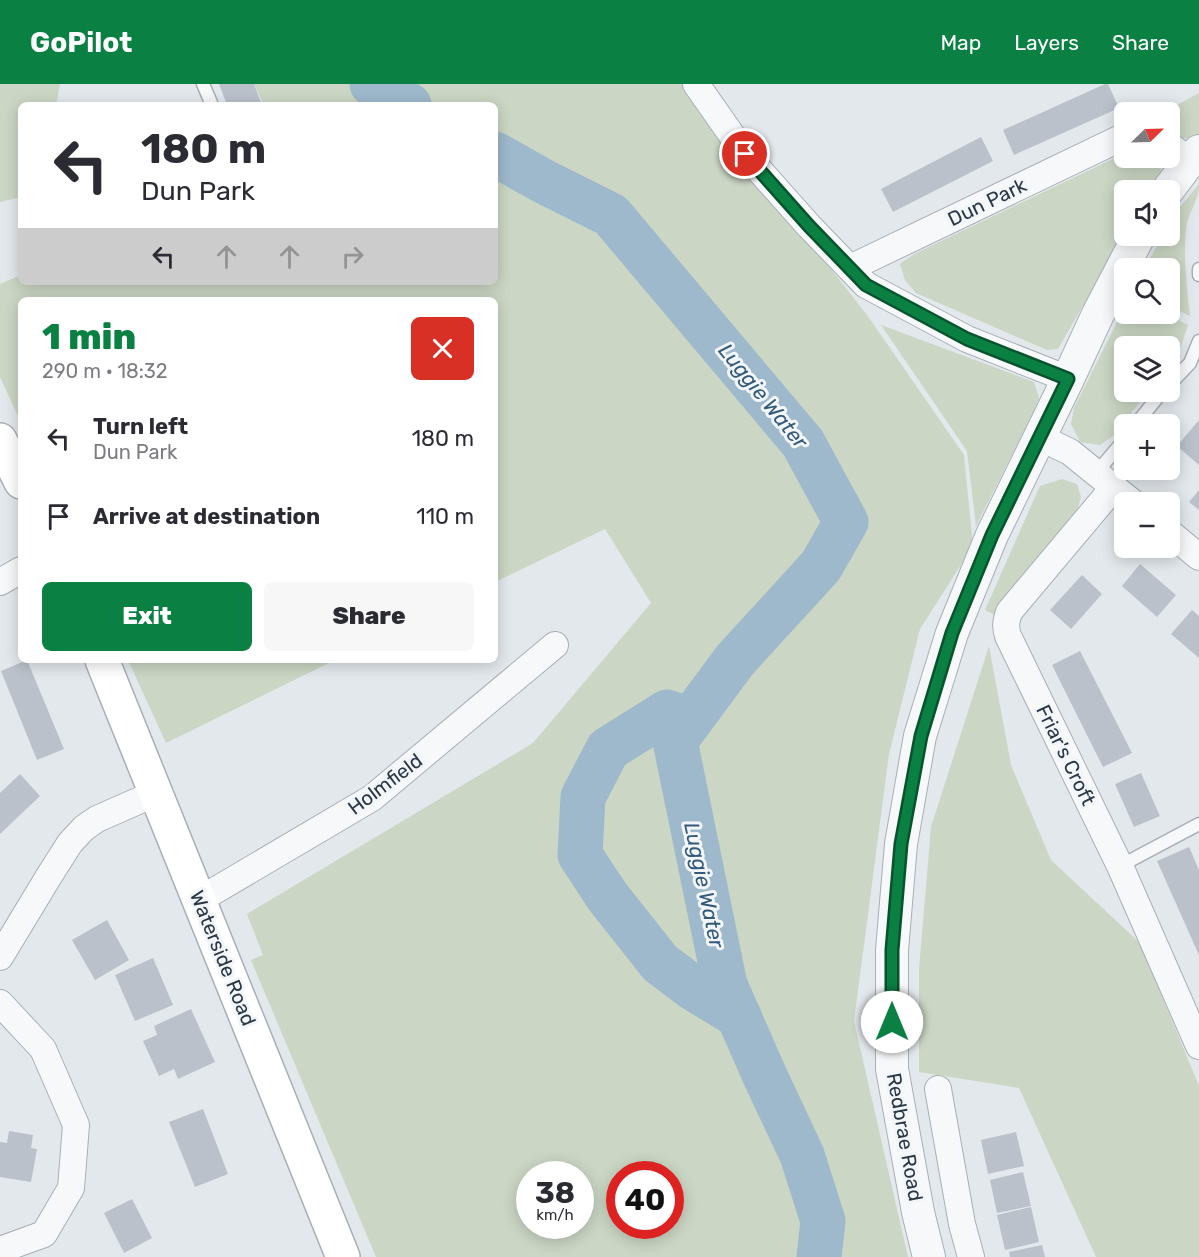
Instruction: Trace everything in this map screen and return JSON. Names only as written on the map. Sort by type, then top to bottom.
[{"type":"main road","points":[[0,440],[18,476]]},
{"type":"main road","name":"Waterside Road","points":[[103,663],[343,1257]]},
{"type":"street","points":[[696,84],[745,154],[809,226],[866,285],[967,339],[1068,379]]},
{"type":"street","name":"Dun Park","points":[[850,268],[1114,140]]},
{"type":"street","points":[[1173,180],[1186,153]]},
{"type":"street","name":"Redbrae Road","points":[[930,1257],[918,1212],[892,1069],[892,950],[901,844],[921,736],[952,633],[992,535],[1098,314],[1134,246]]},
{"type":"street","points":[[1040,437],[1070,452],[1114,487]]},
{"type":"street","name":"Friar's Croft","points":[[1114,487],[1009,612],[1005,629],[1120,866],[1199,1046]]},
{"type":"street","points":[[1180,541],[1199,557]]},
{"type":"street","points":[[0,582],[18,572]]},
{"type":"street","name":"Holmfield","points":[[199,900],[372,798],[555,645]]},
{"type":"street","points":[[0,957],[48,876],[70,843],[84,828],[97,819],[156,793]]},
{"type":"street","points":[[0,1003],[43,1049],[76,1125],[71,1188],[44,1234],[0,1250]]},
{"type":"street","points":[[938,1089],[962,1224],[971,1257]]},
{"type":"lane","points":[[203,84],[211,102]]},
{"type":"lane","points":[[1199,269],[1199,276]]},
{"type":"lane","points":[[1180,374],[1190,363],[1199,341]]},
{"type":"lane","points":[[1144,414],[1154,402]]},
{"type":"lane","points":[[1120,866],[1199,824]]},
{"type":"green space","points":[[0,84],[60,84],[57,102],[18,102],[18,198],[0,202]]},
{"type":"green space","points":[[254,84],[686,84],[867,315],[964,455],[973,546],[920,629],[889,754],[854,1021],[908,1257],[376,1257],[251,960],[263,955],[247,914],[533,743],[651,603],[605,529],[498,581],[498,297],[18,297],[18,416],[0,377],[0,284],[18,276],[18,285],[498,285],[498,102],[263,102]]},
{"type":"green space","points":[[1199,93],[1199,135],[1195,139],[1180,138],[1180,103]]},
{"type":"green space","points":[[1114,158],[1114,168],[1161,168],[1161,173],[1156,180],[1114,180],[1114,246],[1117,246],[1058,349],[1047,350],[916,293],[905,280],[900,264],[914,254]]},
{"type":"green space","points":[[1199,184],[1187,223],[1185,239],[1190,316],[1180,311],[1180,258],[1150,258],[1157,246],[1180,246],[1180,207]]},
{"type":"green space","points":[[1180,321],[1188,325],[1180,347],[1180,336],[1114,336],[1114,402],[1140,402],[1130,414],[1114,414],[1113,436],[1100,445],[1080,442],[1071,424],[1074,408],[1116,324],[1180,324]]},
{"type":"green space","points":[[881,325],[1034,382],[1039,398],[1035,409],[976,526],[967,451]]},
{"type":"green space","points":[[1062,479],[1077,484],[1081,497],[1076,514],[997,616],[985,610],[1040,486]]},
{"type":"green space","points":[[989,646],[1011,765],[1051,860],[1140,943],[1199,1086],[1199,1257],[1096,1257],[1019,1088],[919,1072],[919,969],[931,827]]},
{"type":"green space","points":[[129,663],[329,663],[166,743]]},
{"type":"building","points":[[219,84],[254,84],[261,102],[226,102]]},
{"type":"building","points":[[1105,84],[1108,84],[1116,102],[1114,102],[1114,110],[1014,155],[1003,130]]},
{"type":"building","points":[[981,137],[993,161],[893,212],[881,189]]},
{"type":"building","points":[[1199,420],[1199,465],[1180,449],[1180,442]]},
{"type":"building","points":[[1199,490],[1199,510],[1189,502]]},
{"type":"building","points":[[1140,564],[1176,595],[1157,617],[1122,586]]},
{"type":"building","points":[[1082,575],[1102,594],[1071,629],[1050,610]]},
{"type":"building","points":[[1192,610],[1199,616],[1199,658],[1171,634]]},
{"type":"building","points":[[1080,651],[1132,753],[1103,767],[1052,665]]},
{"type":"building","points":[[20,663],[28,663],[64,749],[37,760],[1,671]]},
{"type":"building","points":[[1141,773],[1160,816],[1134,827],[1115,784]]},
{"type":"building","points":[[20,774],[40,796],[0,834],[0,793]]},
{"type":"building","points":[[1189,847],[1199,870],[1199,955],[1157,861]]},
{"type":"building","points":[[107,920],[129,960],[95,980],[72,940]]},
{"type":"building","points":[[153,958],[173,1005],[135,1021],[115,975]]},
{"type":"building","points":[[191,1009],[215,1062],[178,1079],[174,1069],[159,1076],[143,1041],[157,1035],[154,1026]]},
{"type":"building","points":[[203,1109],[228,1174],[195,1187],[169,1122]]},
{"type":"building","points":[[9,1131],[33,1135],[31,1148],[37,1149],[31,1182],[0,1177],[0,1142],[7,1143]]},
{"type":"building","points":[[1016,1132],[1024,1166],[988,1174],[981,1140]]},
{"type":"building","points":[[1023,1172],[1031,1206],[997,1213],[990,1180]]},
{"type":"building","points":[[132,1199],[152,1238],[124,1253],[104,1213]]},
{"type":"building","points":[[1031,1207],[1039,1242],[1005,1250],[997,1215]]},
{"type":"building","points":[[1042,1245],[1045,1257],[1010,1257],[1009,1252]]},
{"type":"waterway","name":"Luggie Water","points":[[372,84],[404,102]]},
{"type":"waterway","name":"Luggie Water","points":[[498,156],[611,215],[803,443],[846,522],[821,566],[735,660],[675,741],[725,985],[802,1155],[823,1221],[819,1257]]},
{"type":"waterway","name":"Luggie Water","points":[[691,720],[667,712],[608,749],[583,797],[580,855],[607,896],[660,963],[693,988],[739,1016]]},
{"type":"route","points":[[745,154],[809,226],[866,285],[967,339],[1068,379],[992,535],[952,633],[921,736],[901,844],[892,950],[892,1022]]}]
